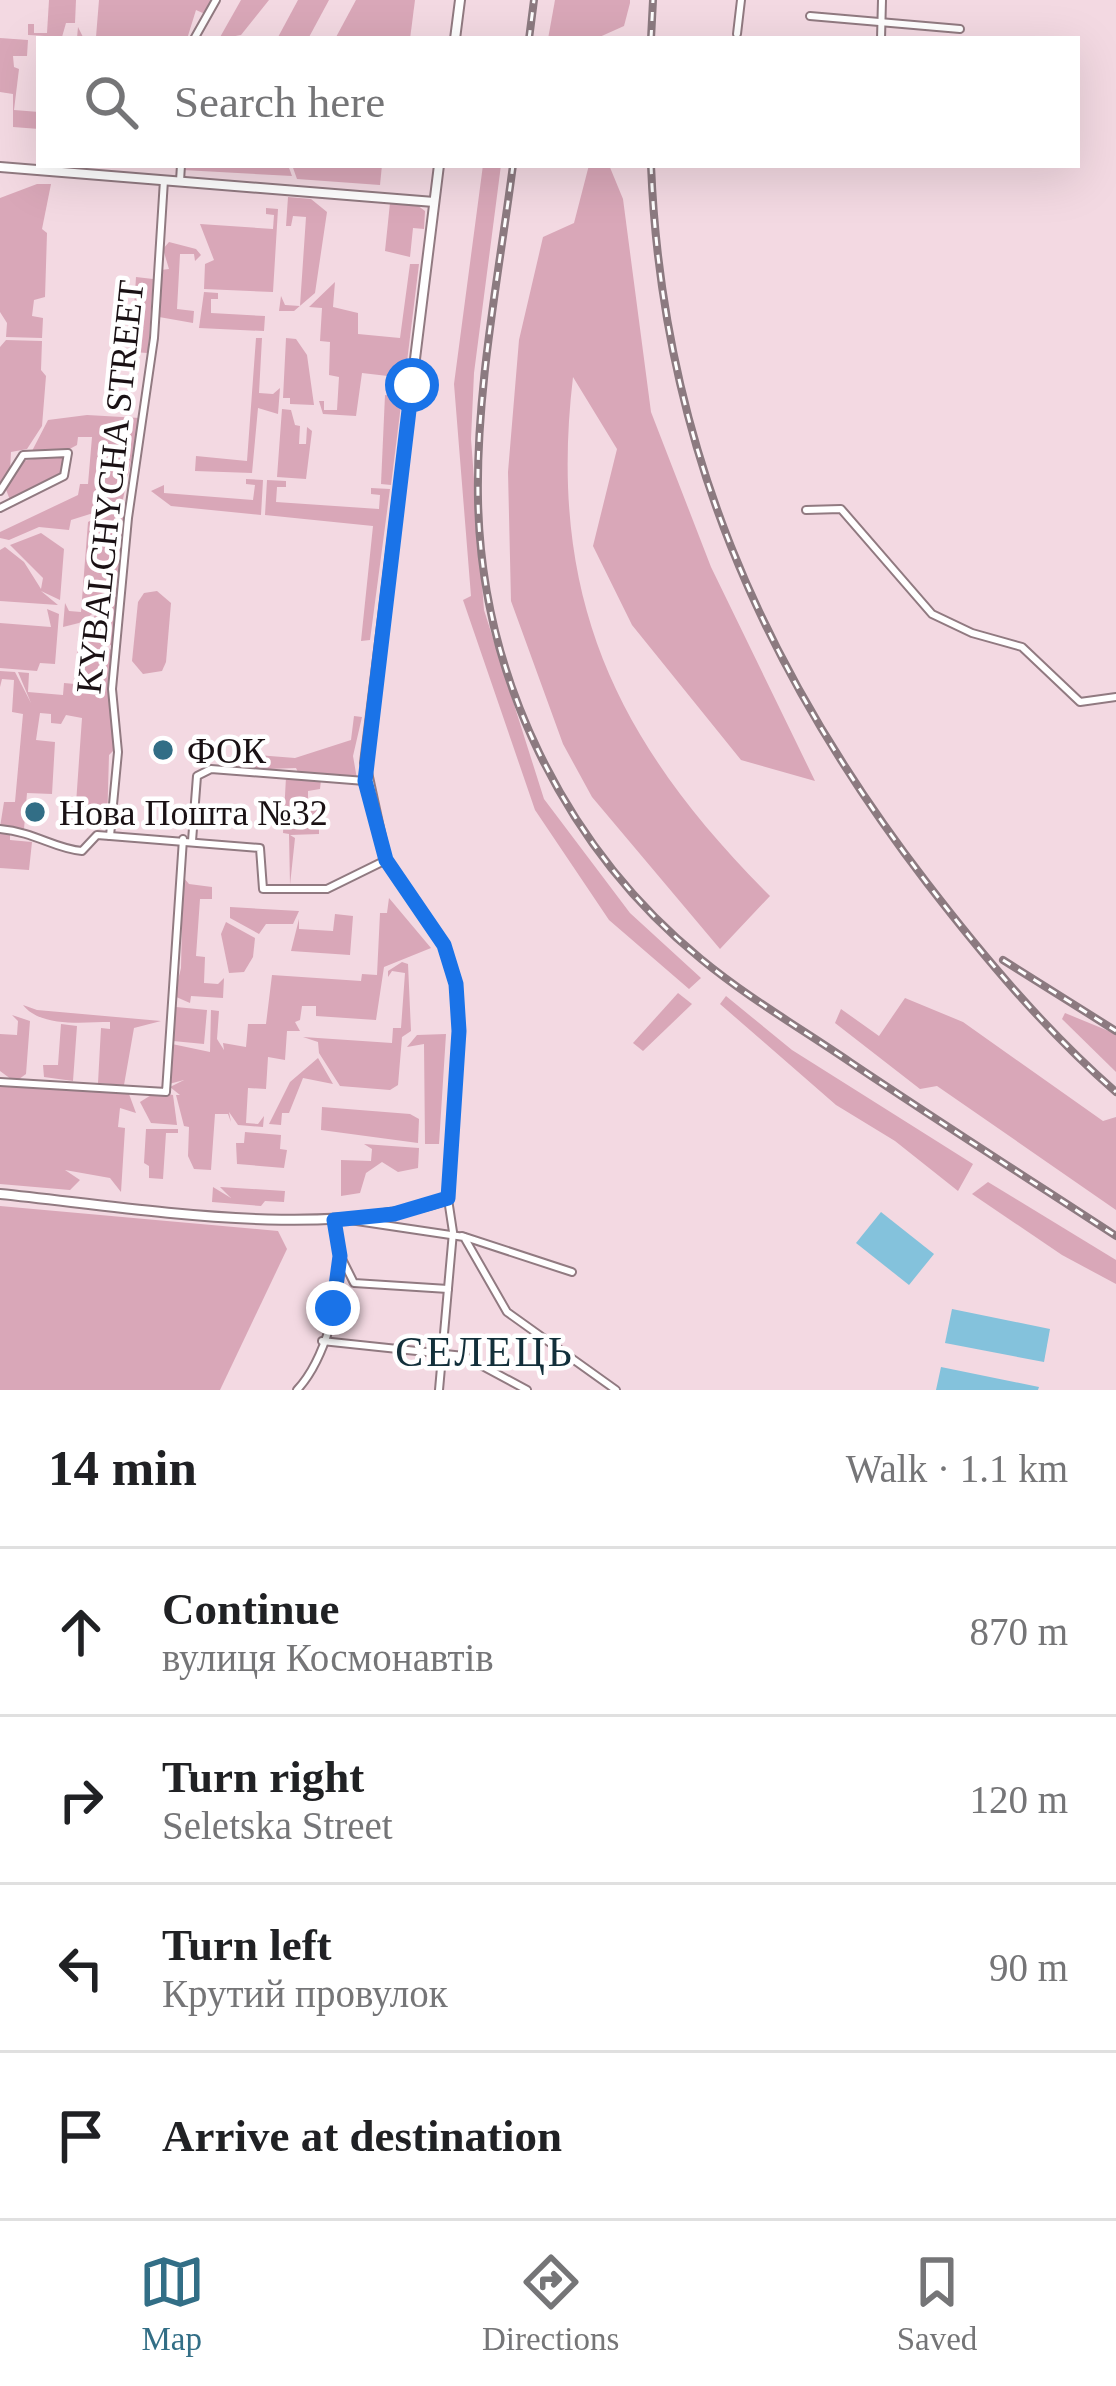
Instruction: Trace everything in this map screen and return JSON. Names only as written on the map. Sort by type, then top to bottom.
[{"type":"street","points":[[196,36],[216,0]]},
{"type":"street","points":[[455,36],[460,0]]},
{"type":"street","points":[[737,34],[741,0]]},
{"type":"street","points":[[880,36],[881,0]]},
{"type":"street","points":[[810,16],[960,29]]},
{"type":"street","points":[[0,167],[434,202]]},
{"type":"street","points":[[180,181],[181,168]]},
{"type":"street","points":[[439,168],[365,781],[386,860],[444,945],[456,984],[459,1031],[448,1198],[453,1232],[439,1390]]},
{"type":"street","name":"KYBALCHYCHA STREET","points":[[110,836],[118,752],[112,689],[128,518],[154,338],[164,180]]},
{"type":"street","points":[[0,491],[22,455],[68,453],[64,476],[0,508]]},
{"type":"street","points":[[806,510],[841,509],[923,607],[943,621],[1022,647],[1080,702],[1116,697]]},
{"type":"street","points":[[0,1082],[166,1093],[187,840],[197,776],[211,769],[365,781]]},
{"type":"street","points":[[0,829],[36,832],[66,850],[82,851],[97,835],[263,849],[263,889],[327,889],[386,860]]},
{"type":"street","points":[[0,1194],[453,1232],[572,1272]]},
{"type":"street","points":[[334,1220],[394,1214],[448,1198]]},
{"type":"street","points":[[334,1220],[340,1256],[354,1283],[448,1289]]},
{"type":"street","points":[[464,1237],[507,1312],[616,1390]]},
{"type":"street","points":[[297,1390],[322,1341],[340,1256]]},
{"type":"street","points":[[322,1341],[478,1360],[527,1390]]},
{"type":"shaded area","points":[[49,0],[76,0],[75,23],[66,23],[62,36],[28,35],[28,24],[34,24],[34,33],[47,33]]},
{"type":"shaded area","points":[[99,0],[213,0],[205,14],[196,10],[188,36],[96,36]]},
{"type":"shaded area","points":[[241,0],[269,0],[241,35],[221,36]]},
{"type":"shaded area","points":[[298,0],[329,0],[310,36],[279,36]]},
{"type":"shaded area","points":[[356,0],[415,0],[410,36],[337,36]]},
{"type":"shaded area","points":[[555,0],[630,0],[624,26],[602,36],[549,36]]},
{"type":"shaded area","points":[[0,38],[28,40],[27,56],[13,56],[14,67],[19,69],[14,110],[36,112],[36,129],[13,127],[13,94],[0,92]]},
{"type":"shaded area","points":[[289,168],[292,176],[183,170]]},
{"type":"shaded area","points":[[293,168],[382,168],[380,185],[297,179]]},
{"type":"shaded area","points":[[483,168],[501,168],[474,373],[471,439],[484,610],[544,799],[630,913],[701,978],[689,989],[609,920],[535,810],[463,600],[471,596],[454,384]]},
{"type":"shaded area","points":[[588,168],[610,168],[623,199],[651,412],[711,567],[815,781],[741,760],[632,625],[593,546],[617,449],[573,377],[568,456],[571,530],[583,598],[604,662],[633,722],[671,781],[716,839],[770,896],[720,949],[592,797],[563,744],[511,601],[508,472],[519,340],[543,237],[574,223]]},
{"type":"shaded area","points":[[37,184],[51,184],[42,229],[47,233],[45,297],[34,300],[32,316],[43,318],[42,338],[6,337],[7,323],[0,312],[0,198]]},
{"type":"shaded area","points":[[288,197],[311,199],[327,212],[315,293],[300,306],[306,217],[293,216],[291,226],[286,226]]},
{"type":"shaded area","points":[[390,203],[417,205],[425,211],[424,229],[413,228],[410,257],[385,251]]},
{"type":"shaded area","points":[[266,208],[278,209],[273,292],[204,289],[205,264],[214,260],[200,224],[273,229],[274,215],[266,214]]},
{"type":"shaded area","points":[[169,242],[196,249],[201,255],[195,261],[194,254],[180,254],[177,309],[194,311],[193,323],[159,317],[161,270],[169,269],[163,249]]},
{"type":"shaded area","points":[[410,264],[419,264],[405,378],[362,373],[356,416],[323,414],[319,401],[324,401],[324,410],[337,410],[339,377],[329,375],[330,342],[320,341],[322,308],[309,307],[335,282],[333,307],[358,313],[358,334],[400,338]]},
{"type":"shaded area","points":[[136,277],[153,279],[148,353],[131,352]]},
{"type":"shaded area","points":[[204,292],[218,293],[218,299],[211,299],[211,313],[265,316],[264,331],[199,328]]},
{"type":"shaded area","points":[[281,296],[285,305],[300,306],[279,311]]},
{"type":"shaded area","points":[[256,338],[262,338],[259,393],[273,394],[280,388],[278,414],[258,408],[252,473],[195,471],[196,456],[247,461]]},
{"type":"shaded area","points":[[286,338],[296,339],[307,355],[314,405],[290,404],[290,398],[283,398]]},
{"type":"shaded area","points":[[6,340],[42,341],[41,370],[46,376],[42,426],[27,449],[11,452],[10,470],[0,487],[0,347]]},
{"type":"shaded area","points":[[385,395],[402,397],[391,485],[381,484]]},
{"type":"shaded area","points":[[282,409],[291,410],[295,425],[300,426],[299,444],[306,444],[307,427],[312,431],[306,479],[277,477]]},
{"type":"shaded area","points":[[87,415],[140,418],[122,504],[71,520],[69,530],[39,527],[9,540],[0,538],[0,532],[78,495],[80,484],[88,484],[92,437],[78,437],[77,445],[64,452],[32,451],[48,420]]},
{"type":"shaded area","points":[[64,454],[60,476],[10,500],[5,487],[22,461]]},
{"type":"shaded area","points":[[246,479],[263,480],[261,515],[171,506],[151,491],[164,485],[164,493],[253,500],[255,485],[246,484]]},
{"type":"shaded area","points":[[267,480],[286,481],[286,487],[277,487],[276,502],[379,509],[380,495],[371,494],[371,488],[390,489],[370,640],[361,641],[373,526],[265,515]]},
{"type":"shaded area","points":[[129,500],[118,592],[112,598],[118,596],[113,647],[85,626],[104,606],[79,623],[63,627],[65,603],[69,611],[81,612],[88,522]]},
{"type":"shaded area","points":[[41,533],[64,549],[60,600],[41,591],[58,605],[0,601],[0,550],[5,547],[24,562],[41,589],[43,578],[10,545]]},
{"type":"shaded area","points":[[157,591],[171,603],[166,662],[162,671],[143,674],[132,661],[138,602],[144,593]]},
{"type":"shaded area","points":[[47,609],[59,614],[55,664],[40,663],[37,671],[0,668],[0,623],[51,627]]},
{"type":"shaded area","points":[[79,630],[113,651],[109,701],[115,749],[109,755],[107,826],[75,818],[82,718],[66,715],[61,724],[51,723],[51,714],[40,713],[36,740],[55,742],[52,794],[27,793],[24,829],[0,827],[4,802],[15,802],[23,714],[12,712],[14,680],[2,679],[0,687],[0,671],[15,672],[31,703],[18,672],[29,673],[28,692],[63,695],[64,683],[75,684]]},
{"type":"shaded area","points":[[354,716],[362,717],[353,756],[357,779],[299,774],[296,768],[244,770],[245,754],[295,758],[351,740]]},
{"type":"shaded area","points":[[286,777],[321,780],[320,789],[308,791],[308,801],[319,803],[319,834],[290,835],[295,838],[290,885],[289,834],[283,833]]},
{"type":"shaded area","points":[[0,831],[10,832],[10,840],[32,842],[29,870],[0,868]]},
{"type":"shaded area","points":[[183,877],[189,884],[212,887],[212,899],[200,899],[196,956],[205,957],[204,983],[218,984],[224,978],[223,998],[191,996],[190,1003],[174,996],[181,968]]},
{"type":"shaded area","points":[[389,898],[431,948],[384,967],[376,1020],[316,1016],[316,1006],[302,1006],[300,1020],[295,1022],[300,1031],[287,1031],[285,1060],[268,1057],[266,1089],[248,1088],[246,1123],[258,1124],[264,1116],[263,1127],[238,1125],[229,1112],[231,1122],[228,1114],[215,1114],[211,1170],[194,1169],[188,1156],[189,1127],[184,1126],[176,1095],[180,1095],[170,1087],[184,1080],[169,1084],[172,1044],[210,1052],[211,1010],[219,1011],[217,1039],[224,1050],[223,1043],[246,1047],[248,1024],[266,1024],[272,975],[361,981],[362,974],[377,975],[380,913],[387,913]]},
{"type":"shaded area","points":[[230,907],[299,911],[293,924],[266,924],[259,934],[230,918]]},
{"type":"shaded area","points":[[335,914],[353,916],[350,955],[291,951],[299,919],[299,929],[333,931]]},
{"type":"shaded area","points":[[226,922],[255,938],[253,957],[244,972],[229,973],[221,934]]},
{"type":"shaded area","points":[[402,962],[408,964],[411,1031],[402,1037],[398,1085],[390,1090],[340,1086],[319,1053],[318,1042],[303,1037],[392,1043],[393,1028],[401,1028],[405,973],[392,971],[388,977],[388,971]]},
{"type":"shaded area","points":[[678,993],[692,1004],[643,1051],[633,1043]]},
{"type":"shaded area","points":[[726,996],[792,1050],[973,1164],[958,1191],[895,1141],[836,1105],[720,1004]]},
{"type":"shaded area","points":[[905,998],[963,1022],[1103,1121],[1116,1117],[1116,1210],[937,1086],[920,1089],[835,1023],[841,1009],[879,1036]]},
{"type":"shaded area","points":[[23,1005],[161,1021],[134,1028],[124,1085],[98,1083],[101,1028],[110,1029],[110,1022],[52,1020]]},
{"type":"shaded area","points":[[176,1007],[207,1010],[204,1044],[173,1041]]},
{"type":"shaded area","points":[[1065,1013],[1116,1034],[1116,1072],[1062,1019]]},
{"type":"shaded area","points":[[12,1015],[30,1021],[26,1074],[15,1082],[0,1071],[0,1034],[17,1035],[18,1021]]},
{"type":"shaded area","points":[[61,1024],[77,1026],[73,1081],[44,1077],[43,1065],[58,1065]]},
{"type":"shaded area","points":[[446,1034],[439,1144],[425,1144],[424,1044],[407,1047],[417,1035]]},
{"type":"shaded area","points":[[318,1058],[333,1084],[303,1078],[289,1113],[282,1113],[281,1125],[269,1124],[290,1082]]},
{"type":"shaded area","points":[[0,1085],[129,1094],[136,1113],[120,1108],[118,1127],[125,1128],[121,1192],[110,1178],[65,1170],[80,1180],[70,1190],[0,1184]]},
{"type":"shaded area","points":[[156,1092],[173,1095],[177,1125],[151,1123],[140,1102]]},
{"type":"shaded area","points":[[322,1107],[410,1114],[419,1119],[418,1143],[321,1130]]},
{"type":"shaded area","points":[[146,1129],[178,1129],[178,1133],[166,1133],[163,1179],[149,1178],[149,1166],[144,1163]]},
{"type":"shaded area","points":[[245,1132],[281,1135],[280,1149],[287,1150],[284,1168],[237,1164],[236,1143],[244,1143]]},
{"type":"shaded area","points":[[364,1144],[419,1148],[418,1168],[398,1172],[382,1162],[366,1173],[360,1193],[341,1196],[341,1160],[371,1161],[372,1149]]},
{"type":"shaded area","points":[[988,1182],[1116,1260],[1116,1284],[1062,1255],[972,1194]]},
{"type":"shaded area","points":[[213,1187],[231,1198],[220,1187],[285,1191],[284,1202],[265,1201],[261,1206],[212,1202]]},
{"type":"shaded area","points":[[0,1206],[278,1231],[287,1249],[220,1390],[0,1390]]},
{"type":"water","points":[[881,1212],[934,1254],[909,1285],[856,1243]]},
{"type":"water","points":[[952,1309],[1050,1329],[1044,1362],[945,1343]]},
{"type":"water","points":[[941,1367],[1039,1387],[936,1390]]},
{"type":"railway","points":[[529,36],[534,0]]},
{"type":"railway","points":[[651,36],[653,0]]},
{"type":"railway","points":[[513,168],[481,416],[478,499],[483,565],[514,692],[539,753],[571,811],[652,914],[701,959],[1116,1236]]},
{"type":"railway","points":[[651,168],[659,266],[675,363],[699,456],[731,546],[770,633],[815,718],[927,883],[1016,992],[1116,1092]]},
{"type":"railway","points":[[1003,960],[1116,1031]]},
{"type":"place","name":"ФОК","points":[[163,750]]},
{"type":"place","name":"Нова Пошта №32","points":[[35,812]]},
{"type":"district","name":"СЕЛЕЦЬ","points":[[485,1351]]},
{"type":"route","points":[[333,1308],[340,1256],[334,1220],[394,1214],[448,1198],[459,1031],[456,984],[444,945],[380,847],[365,781],[412,385]]}]
